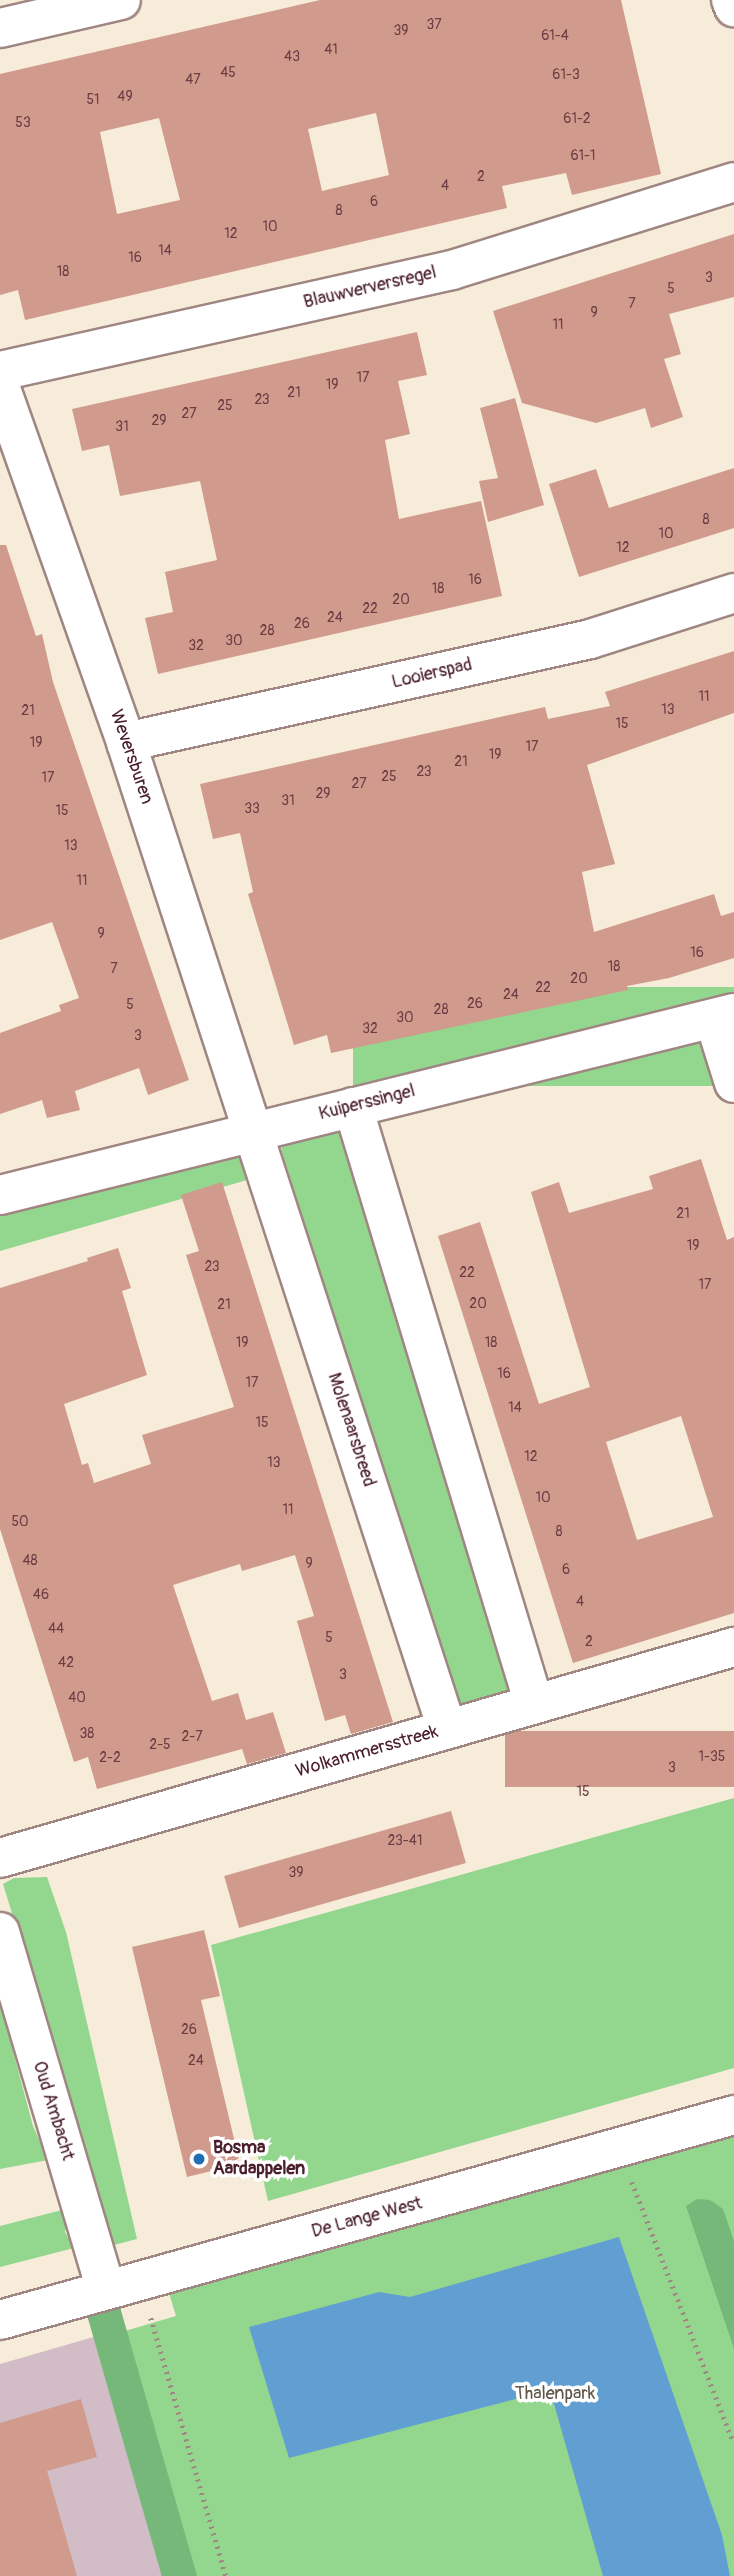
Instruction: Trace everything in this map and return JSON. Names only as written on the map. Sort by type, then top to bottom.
[{"type":"street","points":[[0,28],[121,0]]},
{"type":"street","points":[[731,0],[734,7]]},
{"type":"street","name":"Blauwverversregel","points":[[0,371],[452,270],[734,182]]},
{"type":"street","name":"Weversburen","points":[[0,386],[126,743],[254,1131]]},
{"type":"street","name":"Looierspad","points":[[126,743],[590,639],[734,593]]},
{"type":"street","points":[[724,1016],[734,1083]]},
{"type":"street","name":"Kuiperssingel","points":[[0,1195],[724,1016]]},
{"type":"street","points":[[353,1107],[534,1704]]},
{"type":"street","name":"Molenaarsbreed","points":[[254,1131],[447,1729]]},
{"type":"street","name":"Wolkammersstreek","points":[[0,1858],[734,1647]]},
{"type":"street","name":"Oud Ambacht","points":[[0,1932],[123,2285]]},
{"type":"street","name":"De Lange West","points":[[0,2320],[734,2115]]},
{"type":"path","points":[[618,2148],[734,2442]]},
{"type":"path","points":[[123,2285],[226,2576]]},
{"type":"shaded area","points":[[111,2332],[182,2576],[0,2576],[0,2364]]},
{"type":"green space","points":[[353,987],[734,987],[734,1086],[353,1086]]},
{"type":"green space","points":[[243,1116],[258,1177],[0,1251],[0,1181]]},
{"type":"green space","points":[[339,1126],[516,1694],[459,1713],[282,1152],[280,1137]]},
{"type":"green space","points":[[734,1798],[734,2068],[268,2201],[211,1945]]},
{"type":"green space","points":[[47,1877],[66,1932],[137,2239],[114,2245],[3,1884],[14,1878]]},
{"type":"green space","points":[[0,2003],[33,2126],[48,2160],[0,2169]]},
{"type":"green space","name":"Thalenpark","points":[[734,2135],[734,2576],[173,2576],[101,2338],[176,2316],[169,2293]]},
{"type":"green space","points":[[697,2199],[710,2200],[723,2209],[734,2241],[734,2349],[686,2206]]},
{"type":"green space","points":[[62,2210],[67,2220],[65,2232],[74,2248],[0,2267],[0,2226]]},
{"type":"green space","points":[[120,2307],[197,2576],[162,2576],[87,2316]]},
{"type":"water","points":[[619,2237],[722,2535],[730,2576],[603,2576],[550,2390],[289,2458],[249,2327],[379,2292],[410,2297]]},
{"type":"building","points":[[320,0],[621,0],[661,174],[572,195],[566,173],[502,186],[507,208],[25,320],[18,290],[0,295],[0,74]],"holes":[[[376,113],[389,175],[322,191],[308,129]],[[159,118],[180,200],[117,214],[100,132]]]},
{"type":"building","points":[[734,234],[734,297],[669,314],[681,354],[664,359],[683,417],[651,428],[645,408],[596,423],[522,403],[493,311]]},
{"type":"building","points":[[417,332],[427,375],[398,381],[410,434],[385,440],[399,519],[481,501],[502,596],[158,674],[145,618],[173,612],[165,572],[217,560],[200,481],[120,496],[109,445],[82,451],[72,409]]},
{"type":"building","points":[[515,398],[544,505],[488,522],[479,481],[498,478],[480,408]]},
{"type":"building","points":[[734,468],[734,528],[579,577],[549,484],[596,469],[609,508]]},
{"type":"building","points":[[0,545],[6,545],[36,636],[42,634],[53,682],[189,1080],[148,1095],[139,1068],[75,1091],[80,1110],[47,1118],[42,1100],[0,1114],[0,1033],[61,1011],[59,1005],[79,998],[52,922],[0,940]]},
{"type":"building","points":[[734,651],[734,713],[587,765],[615,864],[582,872],[594,932],[714,894],[721,916],[734,912],[734,958],[669,978],[627,986],[628,990],[331,1053],[327,1035],[294,1045],[248,894],[253,892],[240,833],[213,839],[200,784],[545,707],[548,719],[610,706],[605,692]]},
{"type":"building","points":[[701,1159],[727,1240],[734,1237],[734,1613],[573,1663],[438,1236],[480,1222],[539,1404],[590,1387],[531,1192],[559,1182],[569,1213],[653,1189],[649,1176]],"holes":[[[681,1416],[713,1517],[637,1540],[606,1442]]]},
{"type":"building","points":[[222,1182],[393,1722],[351,1734],[345,1715],[325,1721],[297,1621],[314,1616],[295,1555],[242,1571],[240,1564],[173,1585],[212,1701],[238,1693],[246,1720],[273,1712],[286,1753],[247,1764],[242,1749],[97,1789],[88,1757],[74,1762],[0,1529],[0,1288],[88,1261],[87,1258],[118,1248],[131,1288],[122,1291],[147,1375],[64,1404],[82,1465],[88,1463],[94,1483],[151,1464],[142,1435],[234,1407],[186,1255],[199,1251],[181,1195]]},
{"type":"building","points":[[505,1731],[734,1731],[734,1787],[505,1787]]},
{"type":"building","points":[[451,1811],[466,1863],[239,1928],[224,1876]]},
{"type":"building","points":[[204,1930],[220,1996],[201,2000],[240,2164],[187,2177],[132,1947]]},
{"type":"building","points":[[81,2399],[97,2457],[47,2471],[77,2576],[0,2576],[0,2423]]},
{"type":"place","name":"Bosma Aardappelen","points":[[199,2159]]}]
